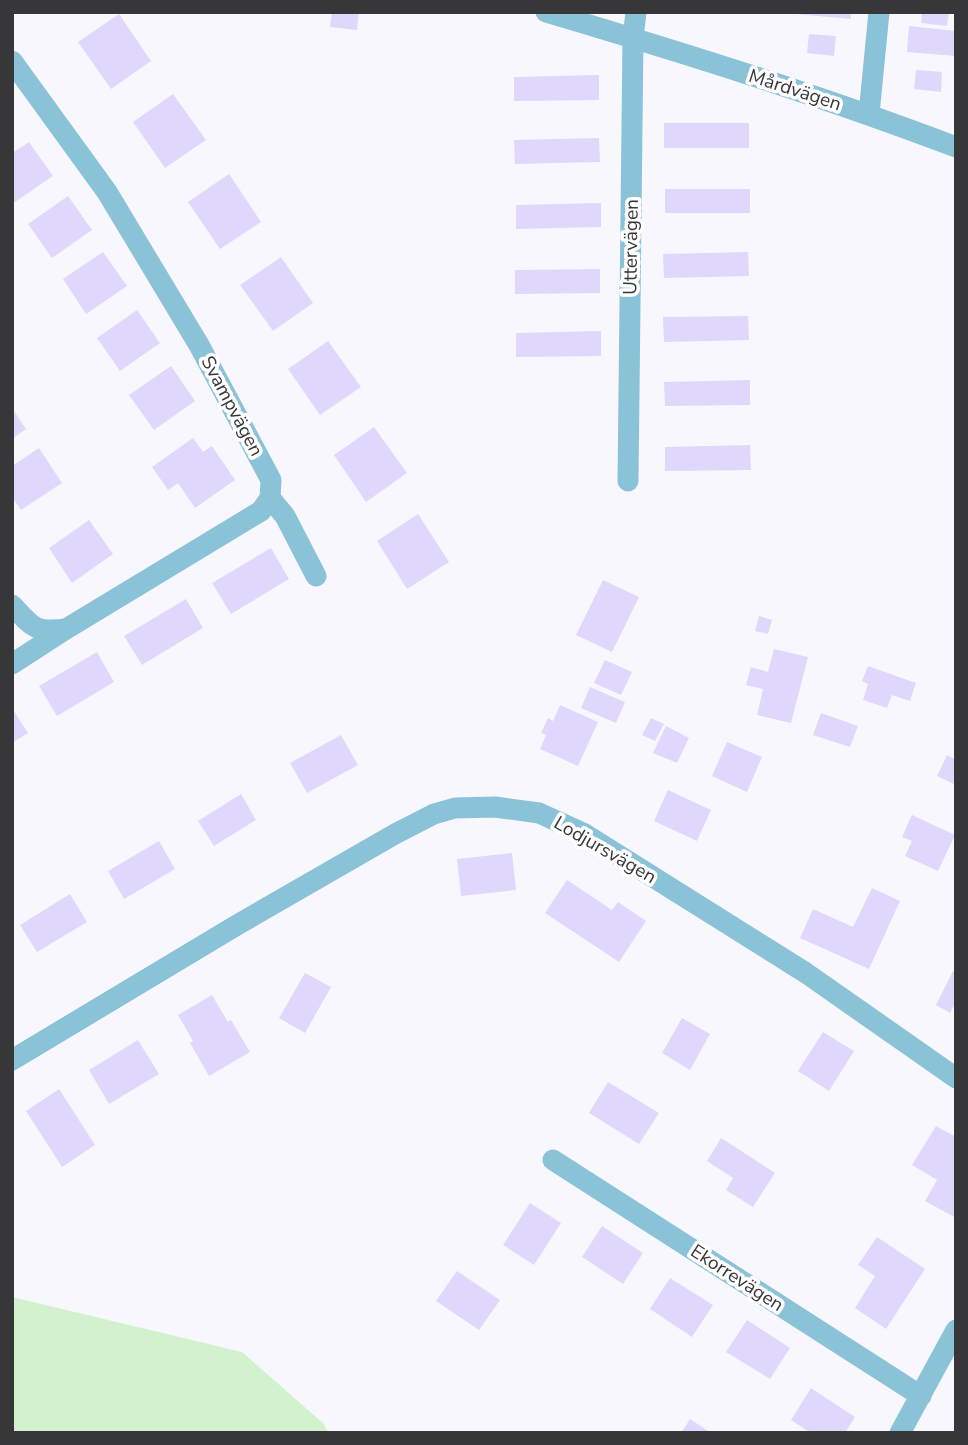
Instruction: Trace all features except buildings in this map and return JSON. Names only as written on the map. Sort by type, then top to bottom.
[{"type":"street","name":"Mårdvägen","points":[[546,12],[869,114],[956,147]]},
{"type":"street","name":"Uttervägen","points":[[628,481],[633,38],[636,12]]},
{"type":"street","points":[[869,114],[879,12]]},
{"type":"street","name":"Svampvägen","points":[[12,61],[107,192],[199,345],[271,480],[270,498]]},
{"type":"street","points":[[12,664],[261,511],[270,498],[285,516],[316,576]]},
{"type":"street","points":[[12,605],[28,623],[45,632],[66,629]]},
{"type":"street","name":"Lodjursvägen","points":[[12,1060],[237,925],[433,814],[455,808],[495,807],[539,813],[583,833],[806,972],[956,1078]]},
{"type":"street","name":"Ekorrevägen","points":[[553,1160],[921,1396]]},
{"type":"street","points":[[900,1433],[956,1330]]},
{"type":"green space","points":[[12,1297],[242,1352],[324,1424],[328,1433],[12,1433]]}]
